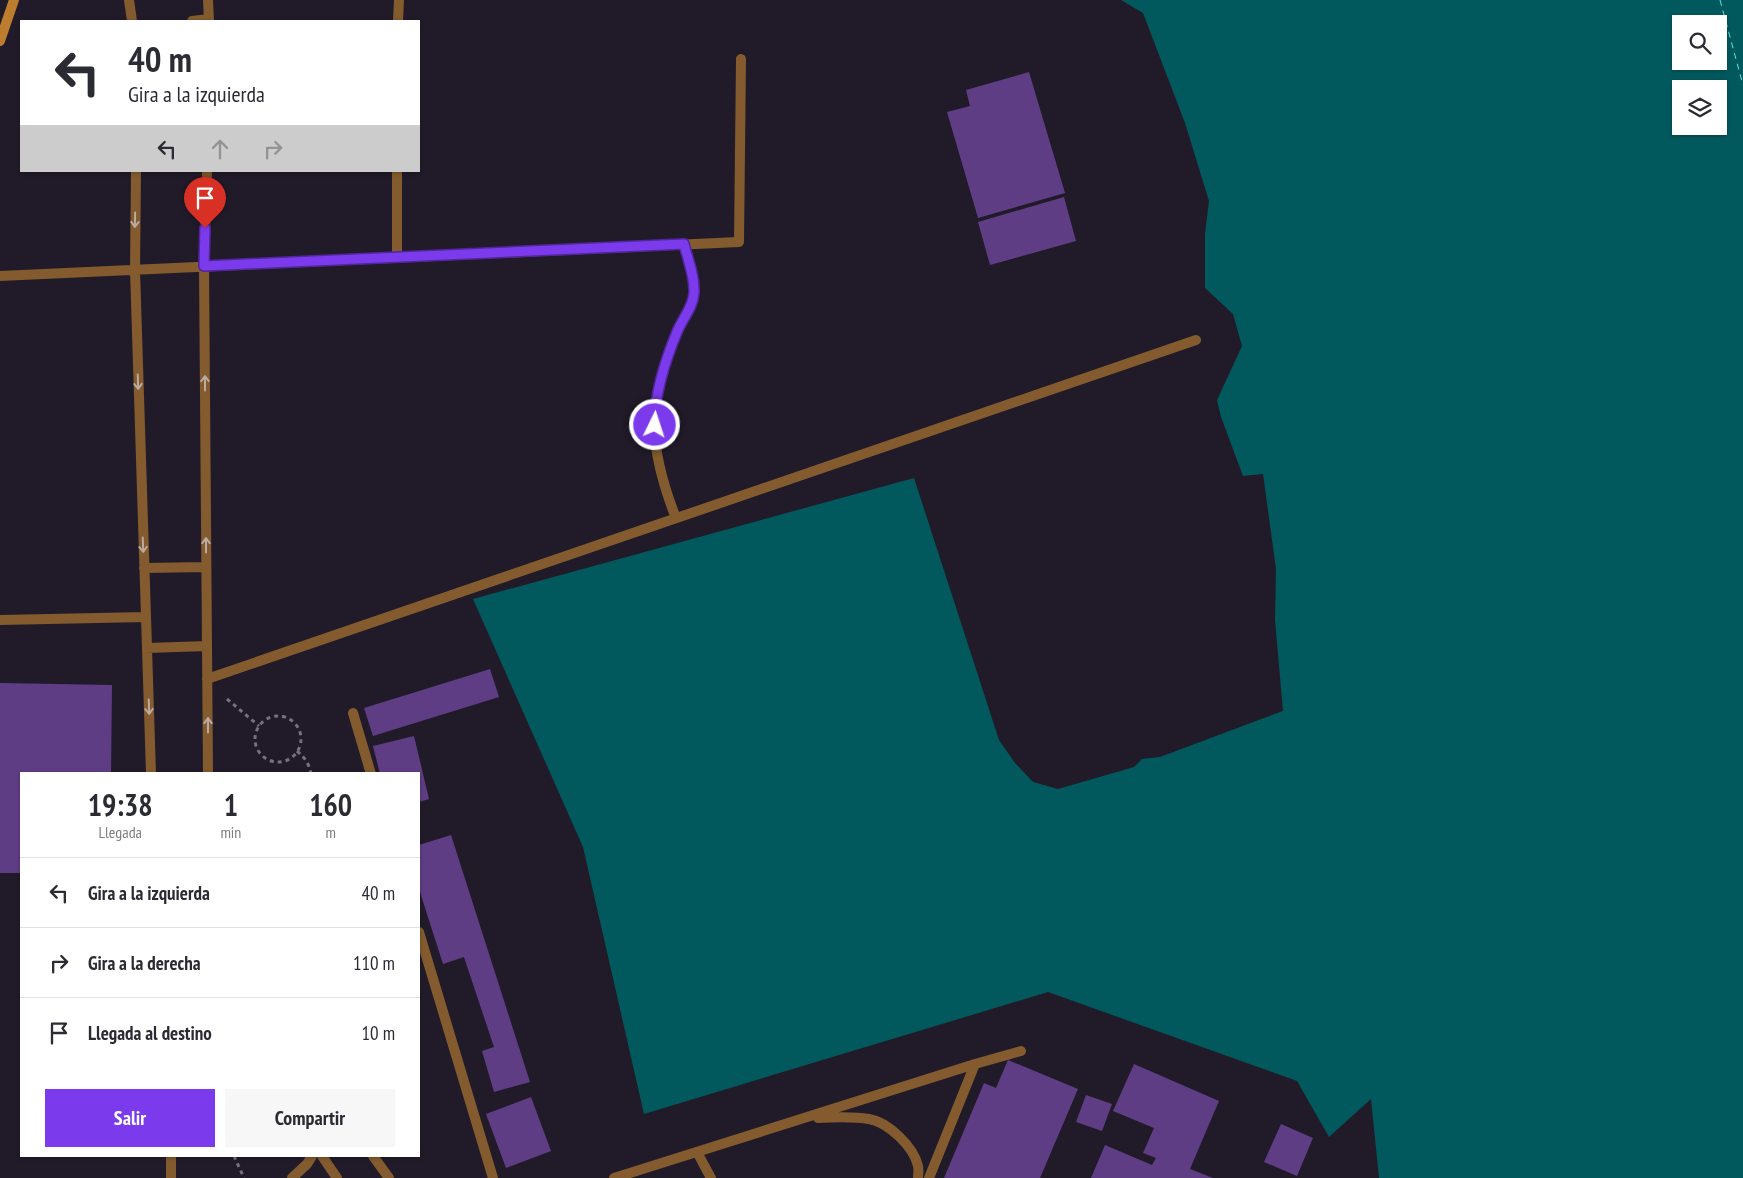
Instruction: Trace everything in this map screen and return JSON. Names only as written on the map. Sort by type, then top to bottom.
[{"type":"main road","points":[[0,41],[14,0]]},
{"type":"lane","points":[[129,0],[132,20]]},
{"type":"lane","points":[[208,0],[209,20]]},
{"type":"lane","points":[[398,0],[398,20]]},
{"type":"lane","points":[[0,276],[739,242],[741,59]]},
{"type":"lane","points":[[136,172],[135,270],[151,772]]},
{"type":"lane","points":[[207,172],[204,266],[207,646],[211,677],[208,772]]},
{"type":"lane","points":[[397,172],[397,258]]},
{"type":"lane","points":[[676,518],[665,490],[660,467],[654,412],[662,376],[678,330],[692,304],[694,293],[693,279],[684,244]]},
{"type":"lane","points":[[211,677],[1196,340]]},
{"type":"lane","points":[[144,568],[206,567]]},
{"type":"lane","points":[[0,620],[146,617]]},
{"type":"lane","points":[[147,648],[207,646]]},
{"type":"lane","points":[[352,713],[370,772]]},
{"type":"lane","points":[[420,935],[493,1178]]},
{"type":"lane","points":[[614,1178],[1021,1051]]},
{"type":"lane","points":[[929,1178],[975,1064]]},
{"type":"lane","points":[[798,1120],[838,1116],[871,1119],[894,1131],[909,1148],[918,1166],[918,1178]]},
{"type":"lane","points":[[697,1152],[711,1178]]},
{"type":"lane","points":[[171,1157],[171,1178]]},
{"type":"lane","points":[[292,1178],[307,1164],[311,1157]]},
{"type":"lane","points":[[323,1157],[337,1178]]},
{"type":"lane","points":[[374,1157],[389,1178]]},
{"type":"path","points":[[211,677],[222,696],[259,726]]},
{"type":"path","points":[[271,717],[286,718],[298,728],[300,744],[297,751],[286,760],[272,761],[265,758],[256,747],[255,740],[259,726],[271,717]]},
{"type":"path","points":[[297,751],[305,757],[311,772]]},
{"type":"path","points":[[234,1157],[244,1178]]},
{"type":"shaded area","points":[[1121,0],[1743,0],[1743,1178],[1379,1178],[1371,1099],[1329,1137],[1297,1081],[1048,992],[644,1114],[583,847],[473,599],[914,478],[999,740],[1015,763],[1033,782],[1058,789],[1134,767],[1142,759],[1160,757],[1283,711],[1275,620],[1276,569],[1263,474],[1243,476],[1221,417],[1217,400],[1242,346],[1233,314],[1205,288],[1205,234],[1209,201],[1185,123],[1143,13]]},
{"type":"building","points":[[1029,72],[1065,193],[978,218],[947,112],[970,106],[966,90]]},
{"type":"building","points":[[1064,197],[1076,241],[990,265],[978,222]]},
{"type":"building","points":[[490,669],[499,697],[373,736],[364,708]]},
{"type":"building","points":[[0,683],[112,685],[111,772],[20,772],[20,873],[0,873]]},
{"type":"building","points":[[414,736],[429,799],[420,802],[420,772],[380,772],[373,746]]},
{"type":"building","points":[[451,835],[530,1082],[494,1092],[482,1051],[494,1047],[464,957],[443,964],[420,892],[420,845]]},
{"type":"building","points":[[1008,1060],[1078,1089],[1040,1178],[944,1178],[984,1083],[996,1088]]},
{"type":"building","points":[[1134,1064],[1219,1101],[1190,1169],[1213,1178],[1091,1178],[1105,1145],[1152,1165],[1156,1158],[1143,1153],[1154,1128],[1113,1111]]},
{"type":"building","points":[[1086,1095],[1112,1104],[1102,1131],[1076,1122]]},
{"type":"building","points":[[531,1097],[551,1151],[506,1168],[486,1114]]},
{"type":"building","points":[[1281,1124],[1313,1138],[1297,1176],[1264,1162]]},
{"type":"ferry route","points":[[1720,0],[1743,85]]},
{"type":"route","points":[[205,228],[204,266],[684,244],[693,279],[694,293],[692,304],[678,330],[662,376],[654,412],[655,425]]}]
